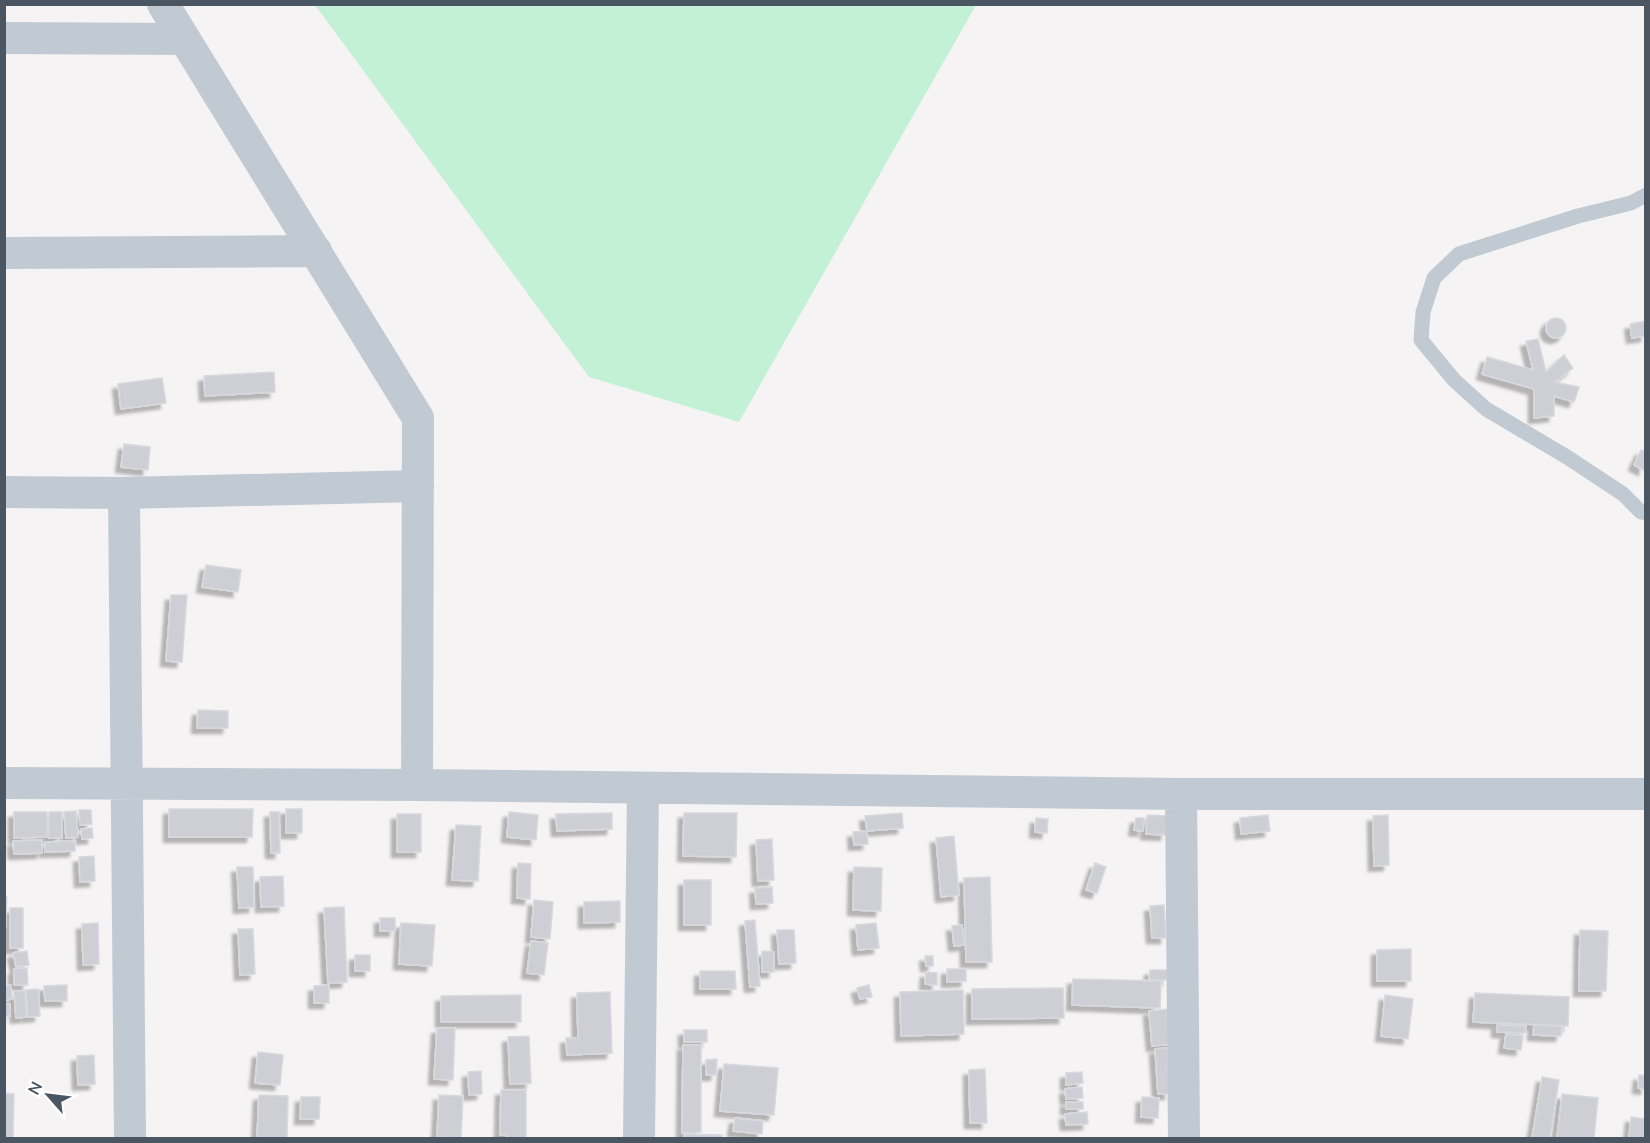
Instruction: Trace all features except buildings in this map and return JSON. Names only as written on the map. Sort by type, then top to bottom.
[{"type":"street","points":[[162,4],[418,418],[417,785]]},
{"type":"street","points":[[4,38],[184,39]]},
{"type":"street","points":[[4,253],[316,251]]},
{"type":"street","points":[[4,492],[124,493],[418,486]]},
{"type":"street","points":[[124,493],[130,1138]]},
{"type":"street","points":[[4,783],[417,785],[1181,794],[1646,794]]},
{"type":"street","points":[[639,1138],[643,789]]},
{"type":"street","points":[[1181,794],[1184,1138]]},
{"type":"lane","points":[[1646,195],[1631,203],[1578,216],[1459,254],[1434,278],[1423,312],[1421,340],[1454,380],[1486,409],[1567,457],[1623,494],[1641,512],[1646,513]]},
{"type":"green space","points":[[315,5],[976,5],[739,422],[589,377]]}]
